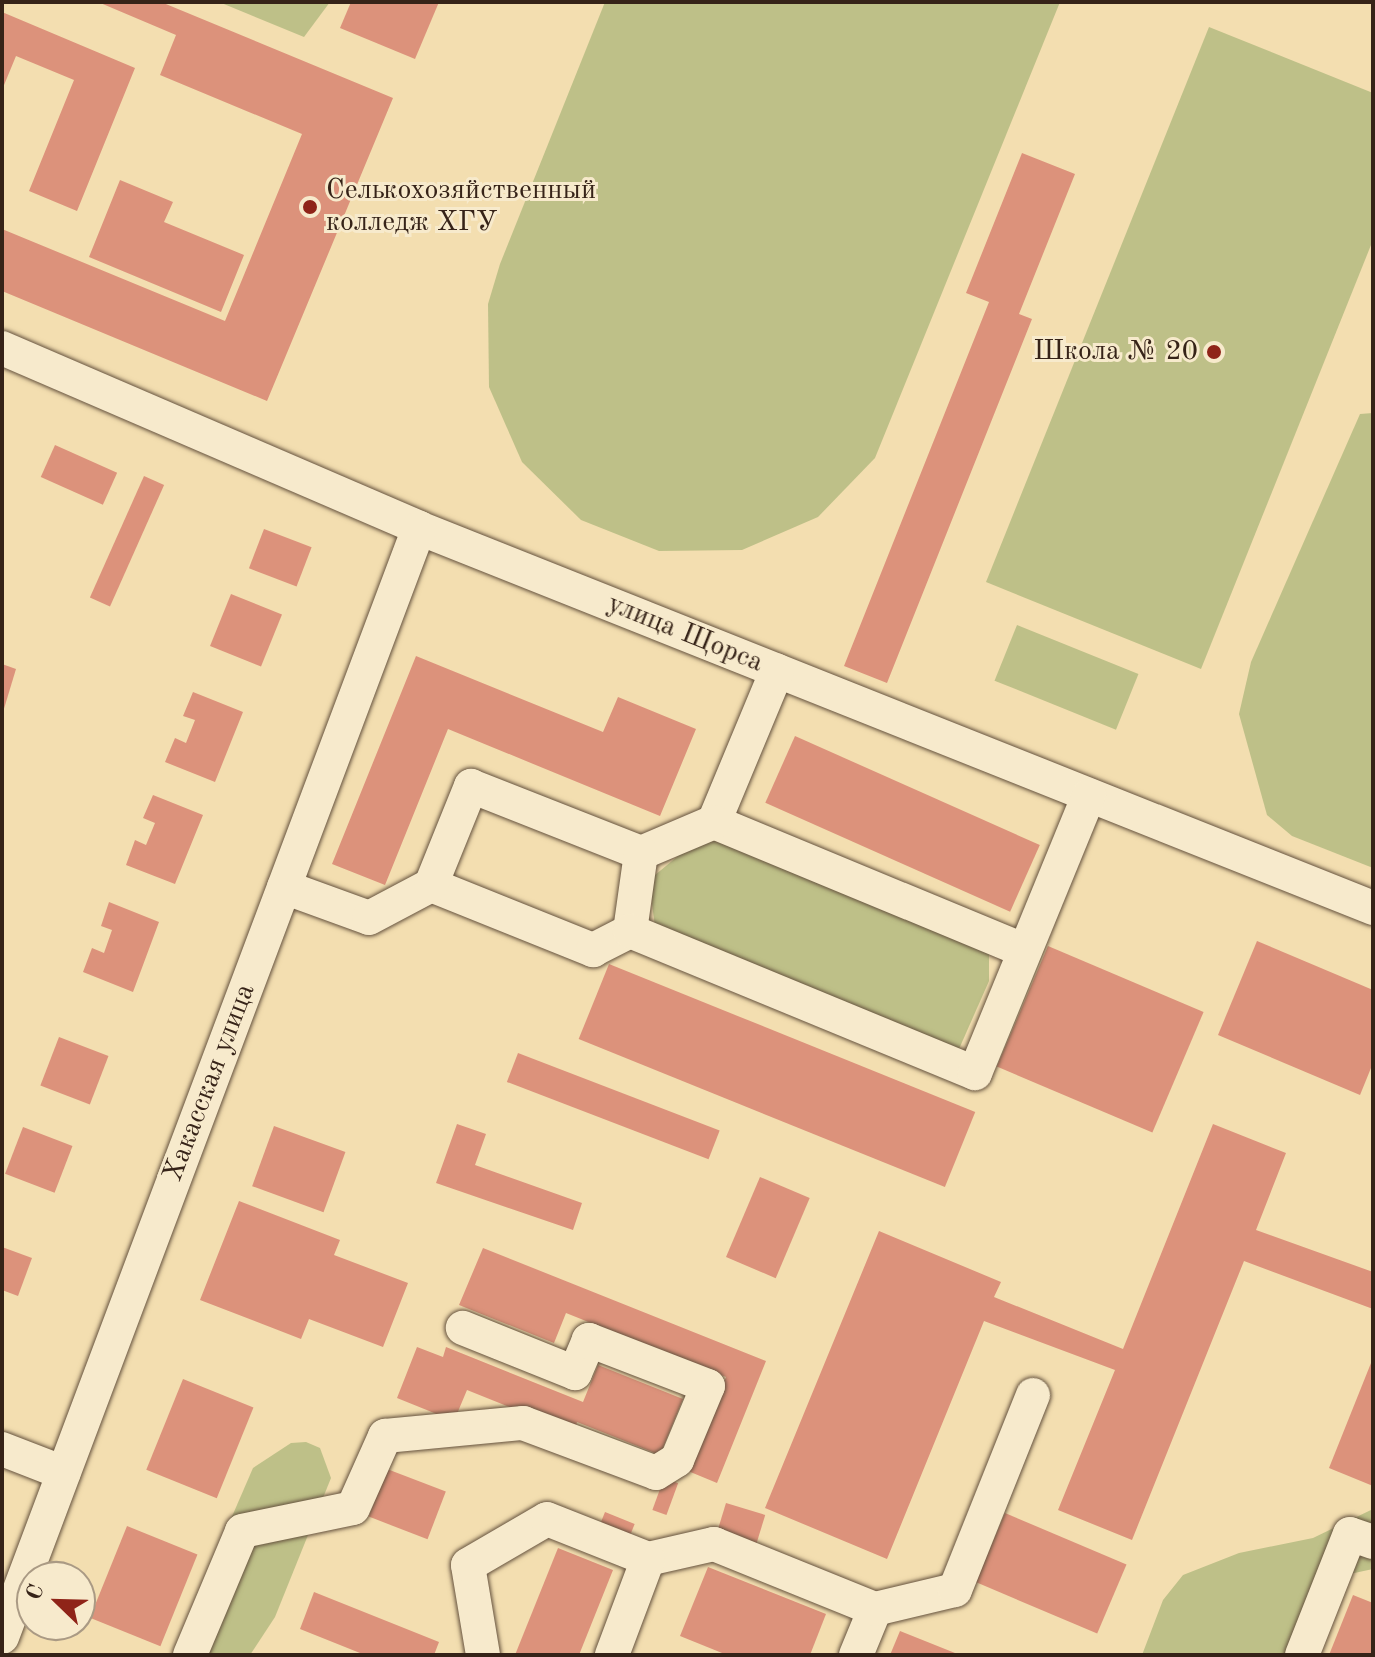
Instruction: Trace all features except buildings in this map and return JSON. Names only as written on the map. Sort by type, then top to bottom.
[{"type":"street","name":"улица Щорса","points":[[2,348],[419,528],[1373,908]]},
{"type":"street","name":"Хакасская улица","points":[[2,1637],[419,528]]},
{"type":"street","points":[[284,887],[369,918],[431,885],[471,786],[641,853],[714,822],[777,671]]},
{"type":"street","points":[[431,885],[593,950],[630,931],[975,1073],[1089,795]]},
{"type":"street","points":[[714,822],[1023,950]]},
{"type":"street","points":[[630,931],[641,853]]},
{"type":"street","points":[[190,1655],[242,1531],[353,1508],[385,1436],[523,1423],[656,1473],[677,1460],[708,1386],[589,1340],[575,1373],[463,1328]]},
{"type":"street","points":[[483,1655],[468,1565],[547,1519],[648,1559],[714,1544],[875,1609],[955,1590],[1033,1395]]},
{"type":"street","points":[[2,1449],[64,1473]]},
{"type":"street","points":[[1302,1655],[1350,1534],[1373,1542]]},
{"type":"street","points":[[612,1655],[648,1559]]},
{"type":"street","points":[[856,1655],[875,1609]]},
{"type":"street","points":[[2,1651],[12,1655]]},
{"type":"green space","points":[[219,2],[330,2],[304,37]]},
{"type":"green space","points":[[605,2],[1060,2],[875,458],[818,517],[742,550],[659,551],[581,520],[522,462],[489,387],[488,304],[500,264]]},
{"type":"green space","points":[[1209,27],[1373,93],[1373,240],[1201,669],[986,582]]},
{"type":"green space","points":[[1373,413],[1373,868],[1292,836],[1267,815],[1239,714],[1251,662],[1360,414]]},
{"type":"green space","points":[[1017,625],[1138,674],[1116,730],[995,681]]},
{"type":"green space","points":[[707,832],[989,949],[989,981],[959,1049],[655,927],[649,880]]},
{"type":"green space","points":[[306,1442],[320,1448],[331,1478],[275,1617],[250,1655],[172,1655],[253,1468],[291,1443]]},
{"type":"green space","points":[[1373,1509],[1373,1569],[1345,1575],[1310,1655],[1142,1655],[1163,1600],[1183,1575],[1239,1553],[1313,1538]]},
{"type":"place","name":"Селькохозяйственный колледж ХГУ","points":[[310,207]]},
{"type":"place","name":"Школа № 20","points":[[1214,352]]}]
